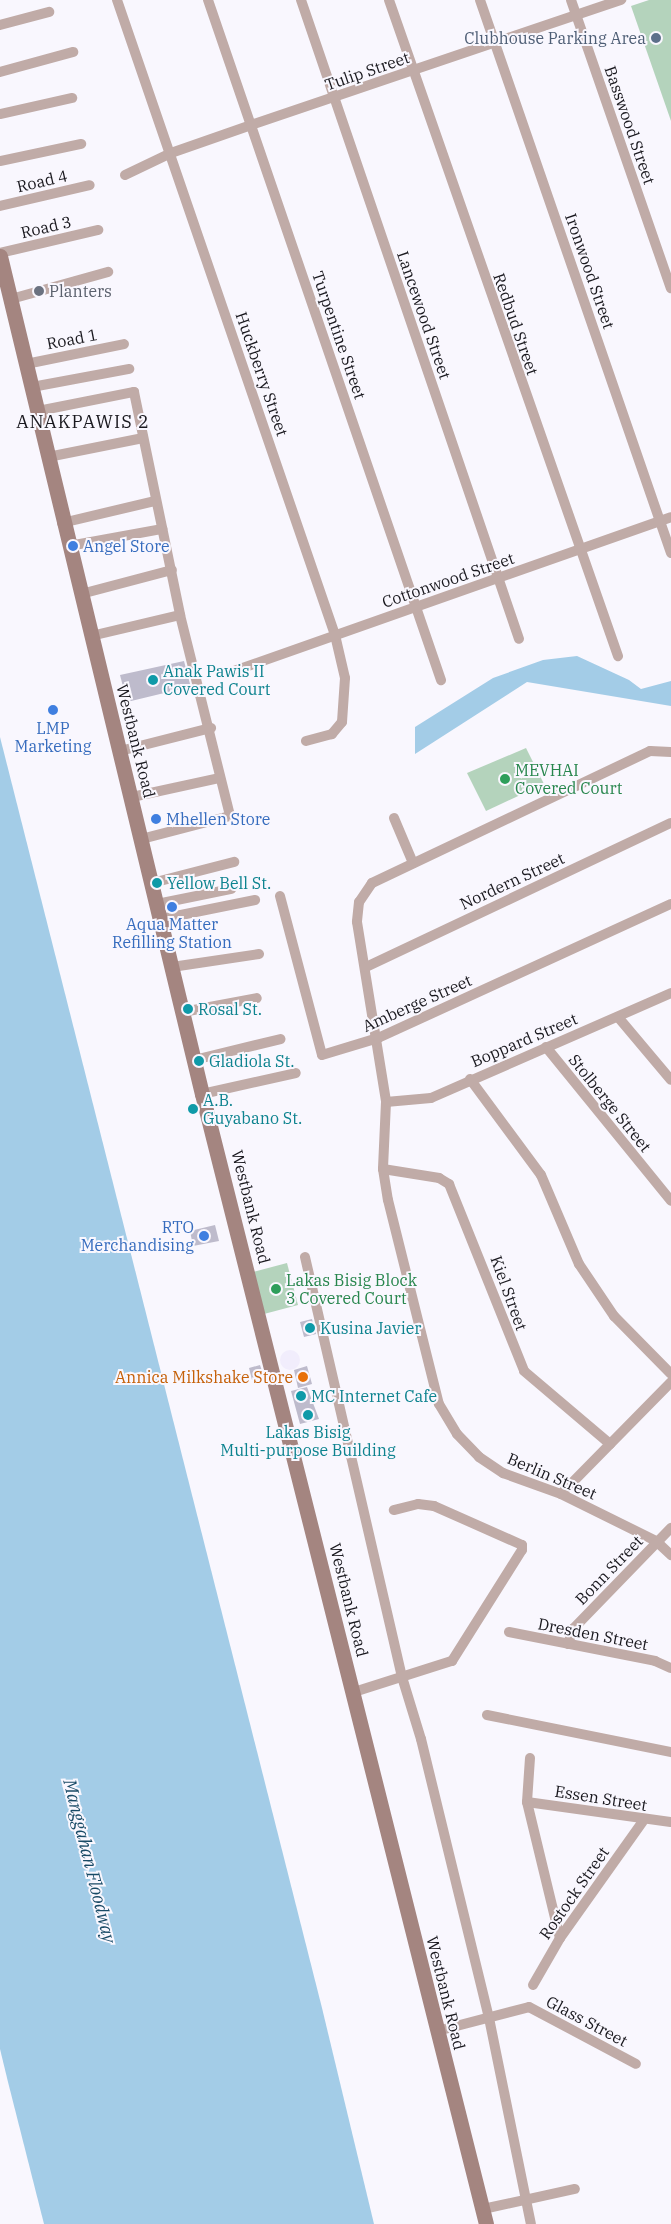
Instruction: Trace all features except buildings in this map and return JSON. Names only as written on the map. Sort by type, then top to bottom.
[{"type":"street","name":"Huckberry Street","points":[[117,0],[335,635],[345,678],[342,722],[332,734],[306,741]]},
{"type":"street","name":"Turpentine Street","points":[[208,0],[442,680]]},
{"type":"street","name":"Lancewood Street","points":[[301,0],[519,639]]},
{"type":"street","name":"Redbud Street","points":[[388,0],[579,550],[618,656]]},
{"type":"street","name":"Ironwood Street","points":[[480,0],[671,553]]},
{"type":"street","name":"Basswood Street","points":[[570,0],[671,288]]},
{"type":"street","name":"Tulip Street","points":[[125,175],[171,153],[621,0]]},
{"type":"street","points":[[0,24],[50,12]]},
{"type":"street","points":[[0,72],[73,52]]},
{"type":"street","points":[[0,114],[72,98]]},
{"type":"street","points":[[0,161],[81,144]]},
{"type":"street","name":"Road 4","points":[[0,206],[90,185]]},
{"type":"street","name":"Road 3","points":[[0,252],[98,230]]},
{"type":"street","name":"Westbank Road","points":[[0,256],[38,411],[62,523],[132,797],[202,1094],[485,2217]]},
{"type":"street","points":[[11,299],[108,272]]},
{"type":"street","name":"Road 1","points":[[26,364],[124,344]]},
{"type":"street","points":[[32,388],[129,368]]},
{"type":"street","points":[[38,411],[131,390],[143,438],[180,615],[211,728],[220,778],[230,816],[141,839]]},
{"type":"street","points":[[48,457],[143,438]]},
{"type":"street","points":[[62,523],[156,501]]},
{"type":"street","name":"Cottonwood Street","points":[[234,670],[671,517]]},
{"type":"street","points":[[69,546],[162,529]]},
{"type":"street","points":[[81,594],[172,570]]},
{"type":"street","points":[[91,636],[180,615]]},
{"type":"street","points":[[120,751],[211,728]]},
{"type":"street","name":"Berlin Street","points":[[671,752],[650,751],[372,883],[359,902],[357,922],[378,1038],[386,1102],[383,1169],[439,1404],[457,1434],[479,1457],[503,1473],[561,1494],[656,1542],[671,1555]]},
{"type":"street","points":[[132,797],[220,778]]},
{"type":"street","points":[[394,818],[413,863]]},
{"type":"street","name":"Nordern Street","points":[[366,966],[671,823]]},
{"type":"street","points":[[152,883],[234,862]]},
{"type":"street","points":[[157,904],[231,888]]},
{"type":"street","name":"Amberge Street","points":[[280,896],[321,1054],[378,1038],[671,904]]},
{"type":"street","points":[[161,919],[255,900]]},
{"type":"street","points":[[172,967],[259,954]]},
{"type":"street","name":"Boppard Street","points":[[386,1102],[425,1100],[671,993]]},
{"type":"street","points":[[183,1012],[257,998]]},
{"type":"street","points":[[618,1017],[671,1080]]},
{"type":"street","points":[[194,1060],[281,1039]]},
{"type":"street","name":"Stolberge Street","points":[[546,1047],[671,1201]]},
{"type":"street","points":[[202,1094],[296,1074]]},
{"type":"street","points":[[470,1079],[541,1175],[578,1264],[604,1301],[671,1374]]},
{"type":"street","name":"Kiel Street","points":[[383,1169],[438,1178],[450,1184],[520,1365],[610,1444]]},
{"type":"street","points":[[305,1257],[402,1677],[421,1739],[489,2018],[531,2224]]},
{"type":"street","points":[[561,1494],[671,1382]]},
{"type":"street","points":[[354,1692],[452,1661],[521,1554],[522,1545],[426,1504],[394,1510]]},
{"type":"street","name":"Bonn Street","points":[[568,1644],[573,1629],[671,1528]]},
{"type":"street","name":"Dresden Street","points":[[509,1632],[655,1661],[671,1668]]},
{"type":"street","points":[[487,1715],[671,1752]]},
{"type":"street","points":[[530,1758],[527,1802],[560,1938]]},
{"type":"street","name":"Essen Street","points":[[527,1802],[643,1821],[671,1822]]},
{"type":"street","name":"Rostock Street","points":[[533,1985],[560,1938],[643,1821]]},
{"type":"street","name":"Glass Street","points":[[437,2031],[529,2007],[636,2064]]},
{"type":"street","points":[[485,2217],[526,2199],[574,2189]]},
{"type":"shaded area","points":[[286,1350],[294,1350],[300,1356],[300,1364],[294,1370],[286,1370],[280,1364],[280,1356]]},
{"type":"green space","name":"Clubhouse Parking Area","points":[[649,0],[671,0],[671,121],[631,6]]},
{"type":"green space","name":"MEVHAI Covered Court","points":[[526,748],[544,784],[486,811],[467,773]]},
{"type":"green space","name":"Lakas Bisig Block 3 Covered Court","points":[[287,1263],[298,1305],[264,1314],[253,1272]]},
{"type":"water","points":[[577,656],[629,680],[641,689],[671,681],[671,706],[527,682],[415,754],[415,727],[493,678],[543,660]]},
{"type":"water","name":"Manggahan Floodway","points":[[0,737],[322,2008],[374,2224],[44,2224],[8,2082],[0,2049]]},
{"type":"place","name":"Clubhouse Parking Area","points":[[656,38]]},
{"type":"place","name":"Planters","points":[[39,291]]},
{"type":"place","name":"Angel Store","points":[[73,546]]},
{"type":"place","name":"Anak Pawis II Covered Court","points":[[153,680]]},
{"type":"place","name":"LMP Marketing","points":[[53,710]]},
{"type":"place","name":"MEVHAI Covered Court","points":[[505,779]]},
{"type":"place","name":"Mhellen Store","points":[[156,819]]},
{"type":"place","name":"Yellow Bell St.","points":[[157,883]]},
{"type":"place","name":"Aqua Matter Refilling Station","points":[[172,907]]},
{"type":"place","name":"Rosal St.","points":[[188,1009]]},
{"type":"place","name":"Gladiola St.","points":[[199,1061]]},
{"type":"place","name":"A.B. Guyabano St.","points":[[193,1109]]},
{"type":"place","name":"RTO Merchandising","points":[[204,1236]]},
{"type":"place","name":"Lakas Bisig Block 3 Covered Court","points":[[276,1289]]},
{"type":"place","name":"Kusina Javier","points":[[310,1328]]},
{"type":"place","name":"Annica Milkshake Store","points":[[303,1377]]},
{"type":"place","name":"MC Internet Cafe","points":[[301,1396]]},
{"type":"place","name":"Lakas Bisig Multi-purpose Building","points":[[308,1415]]},
{"type":"district","name":"ANAKPAWIS 2","points":[[83,422]]}]
